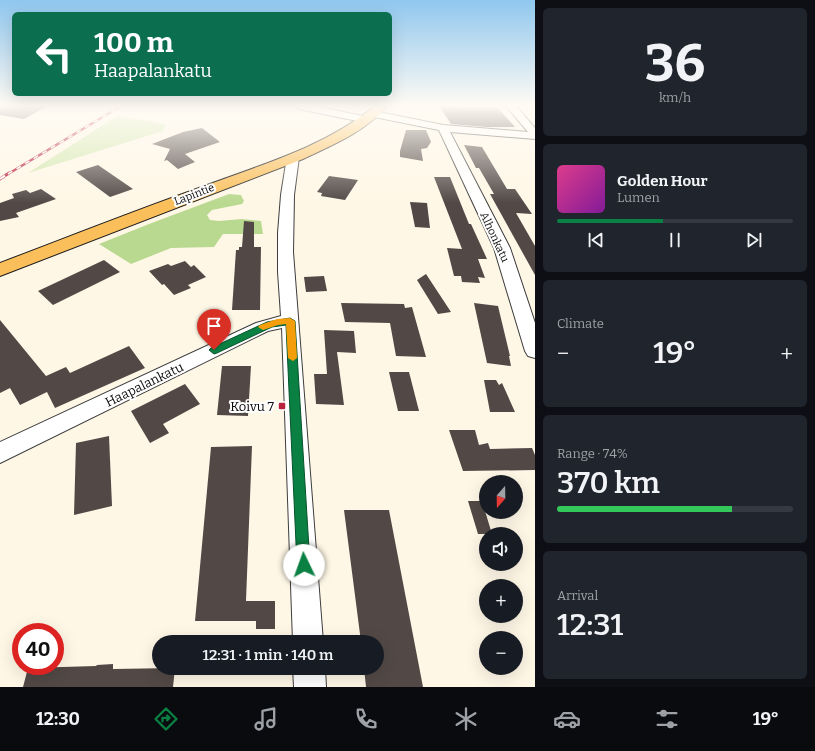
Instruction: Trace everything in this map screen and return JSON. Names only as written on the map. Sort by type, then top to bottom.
[{"type":"main road","name":"Lapintie","points":[[0,270],[108,227],[293,157],[335,138]]},
{"type":"street","name":"Alhonkatu","points":[[448,138],[458,161],[502,248],[535,351]]},
{"type":"street","points":[[293,157],[286,202],[286,269],[308,635]]},
{"type":"street","name":"Haapalankatu","points":[[0,453],[262,328],[277,322],[290,321]]},
{"type":"street","points":[[309,675],[310,687]]},
{"type":"green space","points":[[83,138],[140,138],[28,173]]},
{"type":"green space","points":[[229,194],[241,195],[244,201],[242,204],[212,210],[207,215],[210,220],[219,221],[242,219],[261,221],[263,234],[223,234],[214,247],[171,248],[131,264],[99,244],[149,224]]},
{"type":"building","points":[[167,138],[215,138],[220,142],[185,154],[195,162],[178,169],[167,160],[164,161],[170,149],[152,144]]},
{"type":"building","points":[[404,138],[429,138],[431,142],[427,148],[421,149],[423,161],[400,157]]},
{"type":"building","points":[[464,145],[482,147],[507,189],[515,189],[532,214],[516,213],[535,246],[535,275],[490,194],[494,194],[479,168],[476,168]]},
{"type":"building","points":[[98,165],[133,189],[110,197],[76,172]]},
{"type":"building","points":[[329,176],[358,180],[345,200],[321,196],[322,193],[317,192]]},
{"type":"building","points":[[434,177],[450,177],[469,224],[471,224],[487,259],[478,259],[485,278],[478,277],[480,283],[462,282],[461,276],[454,276],[447,248],[462,249]]},
{"type":"building","points":[[41,189],[56,199],[16,213],[19,217],[0,221],[0,203],[14,198],[12,194],[26,190],[30,193]]},
{"type":"building","points":[[410,202],[427,203],[430,228],[415,227]]},
{"type":"building","points":[[244,221],[254,222],[254,247],[261,247],[260,310],[232,310],[236,250],[239,250],[239,247],[242,247]]},
{"type":"building","points":[[104,260],[120,272],[53,305],[38,291]]},
{"type":"building","points":[[185,261],[191,267],[194,265],[206,277],[188,285],[191,288],[174,295],[149,271],[168,264],[171,266]]},
{"type":"building","points":[[426,274],[451,312],[438,314],[417,280]]},
{"type":"building","points":[[324,276],[327,291],[306,292],[304,277]]},
{"type":"building","points":[[341,303],[404,304],[405,308],[412,307],[426,357],[396,356],[390,323],[345,322]]},
{"type":"building","points":[[474,303],[498,306],[511,366],[487,363]]},
{"type":"building","points":[[0,320],[46,376],[66,367],[70,373],[129,346],[145,368],[55,408],[47,392],[20,405],[10,388],[0,393]]},
{"type":"building","points":[[324,330],[354,331],[356,353],[337,352],[344,405],[316,404],[314,374],[327,374]]},
{"type":"building","points":[[222,366],[251,366],[248,416],[217,415]]},
{"type":"building","points":[[389,372],[409,372],[419,411],[398,411]]},
{"type":"building","points":[[484,380],[496,380],[499,385],[502,383],[515,412],[490,412]]},
{"type":"building","points":[[185,384],[200,404],[163,424],[169,433],[150,443],[131,411]]},
{"type":"building","points":[[449,430],[475,430],[479,445],[488,443],[490,449],[532,448],[535,455],[535,470],[463,471]]},
{"type":"building","points":[[109,436],[112,506],[74,515],[76,443]]},
{"type":"building","points":[[252,446],[246,601],[275,601],[275,629],[256,629],[256,621],[195,621],[211,447]]},
{"type":"building","points":[[468,501],[479,501],[479,519],[487,519],[490,527],[479,527],[478,534]]},
{"type":"building","points":[[344,510],[389,510],[423,687],[366,687],[365,675],[384,675],[384,635],[360,635]]},
{"type":"building","points":[[113,664],[113,669],[152,668],[152,675],[174,675],[173,687],[23,687],[26,675],[64,675],[64,667]]},
{"type":"railway","points":[[8,174],[68,138]]},
{"type":"railway","points":[[0,179],[9,173]]},
{"type":"slow traffic","points":[[263,327],[277,322],[290,321],[293,358]]},
{"type":"place","name":"Koivu 7","points":[[282,406]]},
{"type":"route","points":[[214,350],[270,324],[290,321],[304,565]]}]
